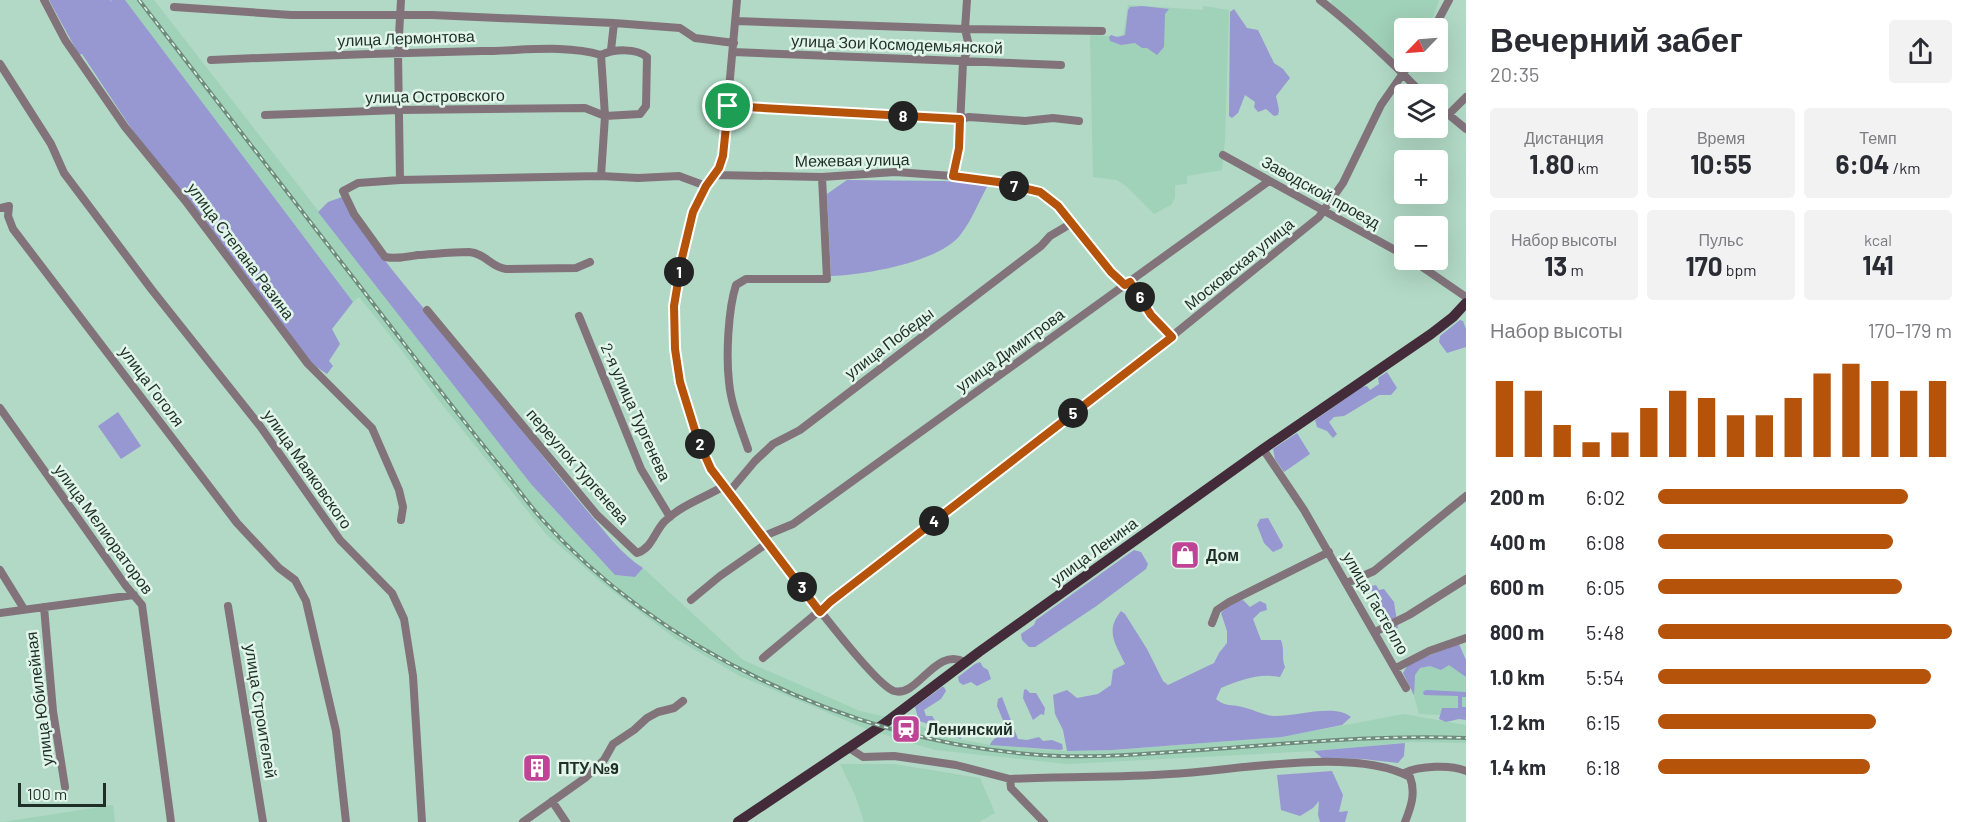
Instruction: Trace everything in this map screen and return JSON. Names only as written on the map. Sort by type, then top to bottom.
[{"type":"main road","name":"улица Ленина","points":[[738,822],[849,748],[965,662],[1263,449],[1431,334],[1453,317],[1466,303]]},
{"type":"street","name":"улица Степана Разина","points":[[44,0],[65,40],[125,127],[187,203],[308,364],[372,428],[399,490],[403,507],[401,520]]},
{"type":"street","points":[[400,180],[398,53],[401,0]]},
{"type":"street","points":[[737,0],[723,156],[716,175],[706,186],[693,212],[674,306],[675,349],[680,382],[698,440],[711,469],[820,612],[882,683],[895,691],[905,690],[946,660],[960,659],[965,662]]},
{"type":"street","points":[[953,176],[959,148],[963,62],[969,46],[965,29],[967,0]]},
{"type":"street","points":[[1320,0],[1351,25],[1411,84]]},
{"type":"street","points":[[1439,18],[1449,0]]},
{"type":"street","name":"улица Зои Космодемьянской","points":[[174,8],[291,15],[400,15],[614,23],[680,28],[695,38],[734,48],[963,62],[1060,65]]},
{"type":"street","points":[[736,21],[1102,31]]},
{"type":"street","points":[[601,176],[605,116],[602,55],[611,50],[614,23]]},
{"type":"street","name":"улица Лермонтова","points":[[212,60],[559,50],[592,52],[602,55]]},
{"type":"street","name":"улица Островского","points":[[265,115],[399,110],[585,108],[605,116],[635,116],[644,111],[646,106],[647,57],[642,53],[611,50]]},
{"type":"street","name":"улица Маяковского","points":[[0,64],[51,144],[64,173],[152,290],[260,426],[340,540],[392,593],[404,619],[413,676],[422,822]]},
{"type":"street","name":"Московская улица","points":[[763,658],[830,602],[1172,337],[1319,217],[1343,183],[1381,105],[1402,73]]},
{"type":"street","points":[[1466,97],[1449,114],[1466,129]]},
{"type":"street","points":[[728,106],[960,119],[969,117],[1025,122],[1053,118],[1079,121]]},
{"type":"street","name":"Заводской проезд","points":[[1223,155],[1394,250]]},
{"type":"street","name":"Межевая улица","points":[[716,175],[822,177],[895,172],[998,182],[1040,192],[1058,206],[1111,272],[1128,284],[1151,315],[1172,337]]},
{"type":"street","points":[[590,262],[576,268],[506,269],[497,268],[480,254],[470,252],[417,255],[396,259],[385,257],[354,214],[343,191],[358,183],[400,180],[601,176],[638,178],[679,176],[706,186]]},
{"type":"street","points":[[748,449],[729,382],[729,326],[732,298],[736,285],[746,279],[827,279],[822,177]]},
{"type":"street","name":"улица Димитрова","points":[[692,600],[766,539],[793,524],[1269,181]]},
{"type":"street","name":"улица Гоголя","points":[[0,208],[9,206],[8,216],[13,228],[237,523],[279,568],[295,580],[306,601],[336,731],[346,822]]},
{"type":"street","name":"улица Победы","points":[[727,489],[773,444],[800,430],[1041,246],[1050,236],[1072,223]]},
{"type":"street","points":[[1427,270],[1466,297]]},
{"type":"street","name":"переулок Тургенева","points":[[427,310],[597,515],[637,553],[650,544],[663,523],[670,517],[687,506],[727,489]]},
{"type":"street","name":"2-я улица Тургенева","points":[[579,316],[641,469],[670,517]]},
{"type":"street","name":"улица Мелиораторов","points":[[0,408],[142,605],[171,822]]},
{"type":"street","name":"улица Гастелло","points":[[1263,449],[1304,510],[1376,632],[1406,688]]},
{"type":"street","points":[[1347,583],[1374,570],[1466,496]]},
{"type":"street","name":"улица Гастелло","points":[[1212,624],[1217,610],[1229,602],[1329,552]]},
{"type":"street","name":"улица Юбилейная","points":[[0,570],[24,609]]},
{"type":"street","points":[[1376,632],[1466,579]]},
{"type":"street","points":[[0,613],[134,595]]},
{"type":"street","name":"улица Юбилейная","points":[[44,606],[52,711],[65,787]]},
{"type":"street","name":"улица Строителей","points":[[228,606],[263,822]]},
{"type":"street","points":[[1396,668],[1429,651],[1466,638]]},
{"type":"street","points":[[523,822],[585,778],[604,760],[613,744],[647,718],[658,712],[674,708],[683,701]]},
{"type":"street","points":[[849,748],[863,757],[905,758],[956,765],[1010,779],[1107,778],[1295,763],[1366,763],[1404,773],[1410,777],[1413,785],[1413,800],[1405,822]]},
{"type":"street","points":[[1404,773],[1431,767],[1466,771]]},
{"type":"street","points":[[1010,779],[1011,788],[1044,822]]},
{"type":"street","points":[[552,801],[566,822]]},
{"type":"shaded area","points":[[49,0],[110,0],[112,2],[111,0],[125,0],[353,302],[332,329],[340,344],[329,361],[333,366],[327,374],[312,364],[131,128],[82,54],[79,55]]},
{"type":"shaded area","points":[[125,0],[154,0],[531,484],[615,575],[635,577],[643,568],[743,660],[860,711],[918,724],[936,735],[990,745],[1067,751],[1112,750],[1282,737],[1404,714],[1466,725],[1466,743],[1411,742],[1314,751],[1067,764],[935,750],[869,730],[740,676],[676,639],[607,587],[546,534],[359,297],[353,302]]},
{"type":"shaded area","points":[[1332,0],[1439,0],[1433,18],[1394,18],[1394,63],[1331,3]]},
{"type":"shaded area","points":[[1128,5],[1203,10],[1203,6],[1229,10],[1222,170],[1187,176],[1187,184],[1175,185],[1175,198],[1171,205],[1154,214],[1117,180],[1093,177],[1090,35],[1123,37]]},
{"type":"shaded area","points":[[1130,7],[1169,9],[1165,14],[1164,47],[1157,55],[1135,43],[1121,45],[1110,41],[1111,35],[1117,37],[1125,35]]},
{"type":"shaded area","points":[[1234,9],[1247,28],[1258,30],[1274,63],[1290,78],[1276,96],[1278,115],[1274,116],[1266,109],[1258,112],[1254,107],[1255,102],[1245,95],[1238,113],[1232,118],[1229,116],[1230,12]]},
{"type":"shaded area","points":[[847,180],[944,181],[988,185],[972,217],[951,244],[937,252],[901,265],[862,273],[831,276],[827,194]]},
{"type":"shaded area","points":[[342,197],[389,266],[561,479],[614,543],[643,568],[635,577],[615,575],[531,484],[318,212],[328,202]]},
{"type":"shaded area","points":[[1460,320],[1463,321],[1466,329],[1466,347],[1447,353],[1439,342],[1440,336]]},
{"type":"shaded area","points":[[1387,372],[1397,388],[1391,395],[1379,395],[1344,416],[1334,417],[1329,422],[1337,434],[1333,438],[1327,431],[1317,427],[1315,420],[1362,387],[1367,386],[1370,390],[1379,384],[1378,378]]},
{"type":"shaded area","points":[[118,412],[141,446],[121,459],[98,426]]},
{"type":"shaded area","points":[[1297,433],[1310,454],[1284,472],[1275,459],[1273,449]]},
{"type":"shaded area","points":[[1268,518],[1283,545],[1282,548],[1273,552],[1264,543],[1257,525],[1260,519]]},
{"type":"shaded area","points":[[1134,550],[1141,552],[1148,564],[1146,569],[1035,647],[1029,647],[1022,640],[1021,634],[1034,625],[1036,620]]},
{"type":"shaded area","points":[[1376,585],[1379,590],[1384,589],[1394,602],[1398,628],[1386,634],[1380,623],[1389,616],[1371,590],[1371,586]]},
{"type":"shaded area","points":[[1243,600],[1250,607],[1260,601],[1266,604],[1267,610],[1260,612],[1253,619],[1261,640],[1281,640],[1285,667],[1280,677],[1257,677],[1221,688],[1216,699],[1225,704],[1273,716],[1335,711],[1351,717],[1342,725],[1282,737],[1112,750],[1067,751],[1063,730],[1055,714],[1053,695],[1067,690],[1077,698],[1098,694],[1111,685],[1113,670],[1125,664],[1113,637],[1113,625],[1121,611],[1147,649],[1163,681],[1168,685],[1214,663],[1227,643],[1227,631],[1221,613],[1234,602]]},
{"type":"shaded area","points":[[1459,644],[1466,660],[1466,677],[1449,665],[1441,670],[1430,666],[1420,668],[1415,675],[1414,695],[1403,673],[1409,663]]},
{"type":"shaded area","points":[[1466,660],[1466,716],[1419,714],[1414,696],[1403,673],[1405,668]]},
{"type":"shaded area","points":[[980,662],[988,670],[991,679],[977,686],[971,682],[963,685],[959,682],[958,677]]},
{"type":"shaded area","points":[[942,687],[946,691],[941,699],[924,710],[926,716],[932,716],[941,729],[961,733],[961,739],[940,733],[932,725],[919,721],[915,707]]},
{"type":"shaded area","points":[[1026,689],[1030,693],[1036,693],[1045,708],[1044,715],[1041,714],[1033,720],[1023,698]]},
{"type":"shaded area","points":[[1426,690],[1466,692],[1466,697],[1462,697],[1462,707],[1466,707],[1466,720],[1446,722],[1439,719],[1442,708],[1458,708],[1458,696],[1424,695],[1423,692]]},
{"type":"shaded area","points":[[1002,697],[1018,739],[1027,740],[1039,737],[1043,741],[1052,740],[1062,744],[1063,749],[990,745],[995,738],[1008,732],[997,706],[998,699]]},
{"type":"shaded area","points":[[1405,743],[1404,756],[1398,763],[1322,758],[1314,751]]},
{"type":"shaded area","points":[[840,764],[894,764],[980,778],[995,813],[979,822],[864,822],[855,795]]},
{"type":"shaded area","points":[[1332,771],[1343,795],[1339,812],[1348,811],[1345,822],[1320,822],[1319,801],[1300,816],[1281,810],[1277,775]]},
{"type":"shaded area","points":[[113,805],[115,822],[3,822]]},
{"type":"railway","points":[[139,0],[540,517],[588,565],[642,608],[700,647],[762,680],[827,708],[894,729],[961,745],[1028,754],[1106,756],[1360,739],[1466,738]]},
{"type":"place","name":"Дом","points":[[1185,555]]},
{"type":"place","name":"Ленинский","points":[[906,729]]},
{"type":"place","name":"ПТУ №9","points":[[537,768]]},
{"type":"route","points":[[728,106],[960,119],[959,148],[953,176],[998,182],[1040,192],[1058,206],[1111,272],[1125,285],[1130,282],[1151,315],[1172,337],[820,612],[711,469],[698,440],[680,382],[675,349],[674,306],[682,258],[699,197],[716,175],[723,156],[728,106]]}]
